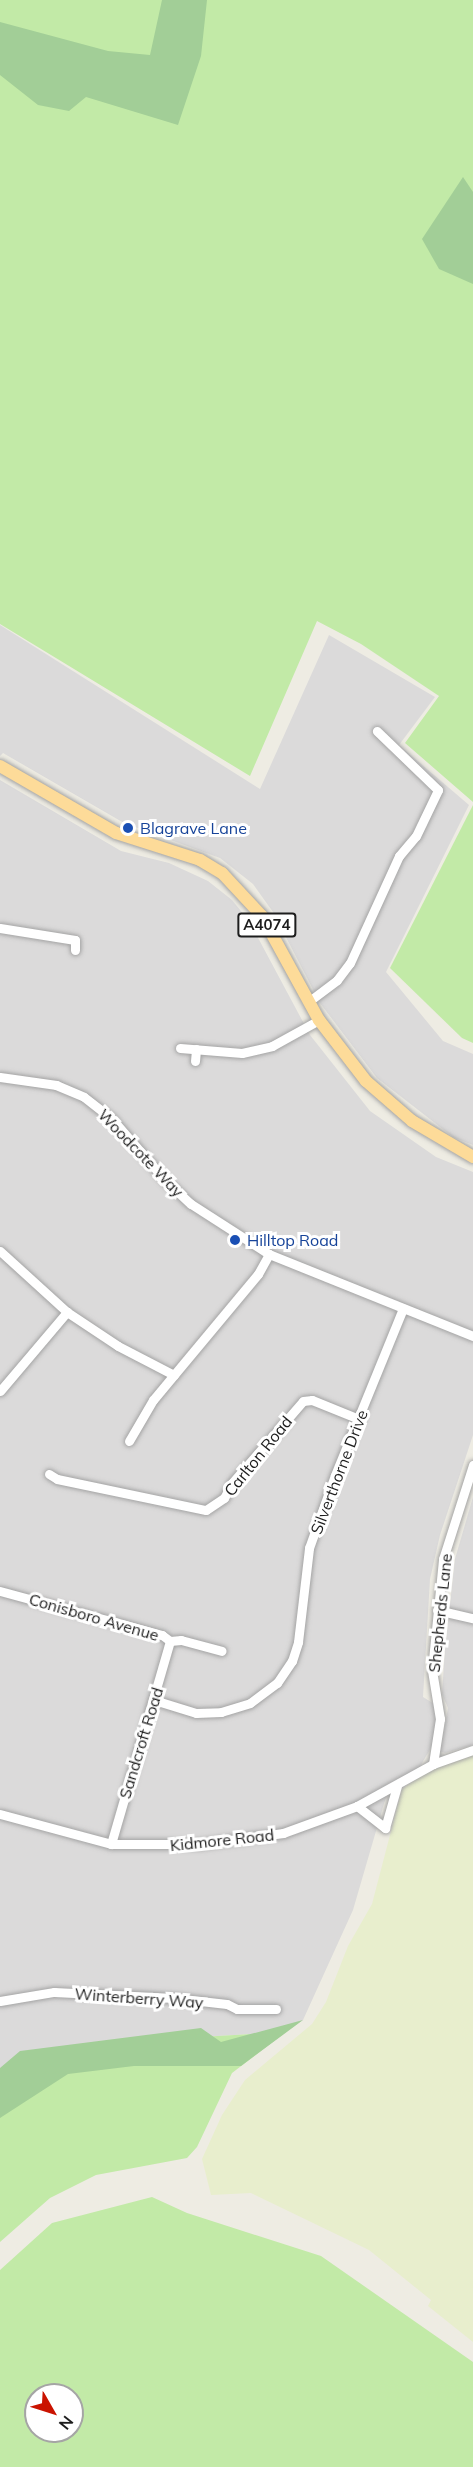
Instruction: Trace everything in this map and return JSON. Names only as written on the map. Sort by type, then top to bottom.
[{"type":"main road","name":"A4074","points":[[0,766],[116,833],[200,860],[222,873],[262,916],[308,1002],[341,1053],[390,1104],[436,1137],[473,1157]]},
{"type":"street","points":[[308,1002],[337,980],[350,963],[399,856],[416,836],[438,790],[377,731]]},
{"type":"street","points":[[0,928],[78,936],[75,950]]},
{"type":"street","points":[[180,1048],[242,1053],[272,1046],[319,1020]]},
{"type":"street","points":[[195,1061],[196,1049]]},
{"type":"street","name":"Woodcote Way","points":[[0,1077],[56,1085],[84,1097],[112,1119],[165,1180],[191,1204],[269,1254],[473,1336]]},
{"type":"street","points":[[0,1251],[67,1312],[118,1346],[174,1375]]},
{"type":"street","points":[[129,1441],[153,1400],[258,1274],[269,1254]]},
{"type":"street","name":"Silverthorne Drive","points":[[154,1700],[196,1713],[221,1712],[250,1703],[277,1683],[292,1661],[298,1642],[309,1548],[403,1308]]},
{"type":"street","points":[[0,1391],[67,1312]]},
{"type":"street","name":"Carlton Road","points":[[49,1474],[57,1479],[206,1510],[224,1498],[232,1483],[303,1401],[312,1400],[359,1419]]},
{"type":"street","name":"Shepherds Lane","points":[[433,1764],[440,1719],[432,1670],[443,1559],[473,1465]]},
{"type":"street","name":"Conisboro Avenue","points":[[0,1591],[162,1635],[170,1641],[181,1640],[222,1651]]},
{"type":"street","points":[[437,1610],[473,1618]]},
{"type":"street","name":"Sandcroft Road","points":[[111,1844],[170,1641]]},
{"type":"street","name":"Kidmore Road","points":[[0,1814],[111,1844],[200,1844],[283,1833],[357,1806],[397,1786],[433,1764],[473,1750]]},
{"type":"street","points":[[357,1806],[385,1828],[397,1786]]},
{"type":"street","name":"Winterberry Way","points":[[0,2001],[54,1992],[276,2009]]},
{"type":"shaded area","points":[[0,625],[260,789],[329,635],[435,697],[399,745],[469,805],[386,972],[443,1041],[473,1054],[473,1145],[453,1137],[377,1078],[320,1003],[273,912],[253,884],[220,858],[124,823],[3,753],[0,756]]},
{"type":"shaded area","points":[[0,780],[121,851],[169,863],[208,881],[232,900],[249,921],[310,1035],[370,1111],[436,1157],[473,1172],[473,1435],[440,1535],[430,1579],[423,1697],[436,1705],[438,1717],[432,1746],[418,1770],[390,1783],[353,1910],[303,2020],[286,2032],[200,2037],[0,2072]]},
{"type":"shaded area","points":[[473,1497],[473,1745],[445,1753],[440,1751],[448,1708],[442,1694],[445,1649],[455,1559]]},
{"type":"green space","points":[[0,0],[473,0],[473,802],[405,743],[439,696],[361,644],[317,621],[250,776],[0,624]]},
{"type":"green space","points":[[162,0],[207,0],[201,56],[178,125],[86,97],[69,111],[38,105],[0,75],[0,22],[108,51],[150,55]]},
{"type":"green space","points":[[463,177],[473,192],[473,284],[439,269],[422,239]]},
{"type":"green space","points":[[473,805],[473,1043],[462,1038],[390,968]]},
{"type":"green space","points":[[473,1755],[473,2342],[428,2306],[431,2300],[369,2250],[251,2193],[211,2195],[202,2159],[222,2115],[245,2080],[312,2024],[326,2002],[348,1946],[372,1904],[402,1789],[438,1764]]},
{"type":"green space","points":[[303,2020],[241,2066],[134,2066],[68,2074],[0,2118],[0,2068],[20,2051],[201,2028],[221,2042]]},
{"type":"green space","points":[[286,2032],[232,2073],[197,2147],[187,2158],[96,2175],[50,2198],[0,2242],[0,2072],[200,2037]]},
{"type":"green space","points":[[152,2197],[187,2213],[321,2256],[473,2362],[473,2467],[0,2467],[0,2270],[52,2223]]},
{"type":"place","name":"Blagrave Lane","points":[[128,828]]},
{"type":"place","name":"Hilltop Road","points":[[235,1240]]}]
